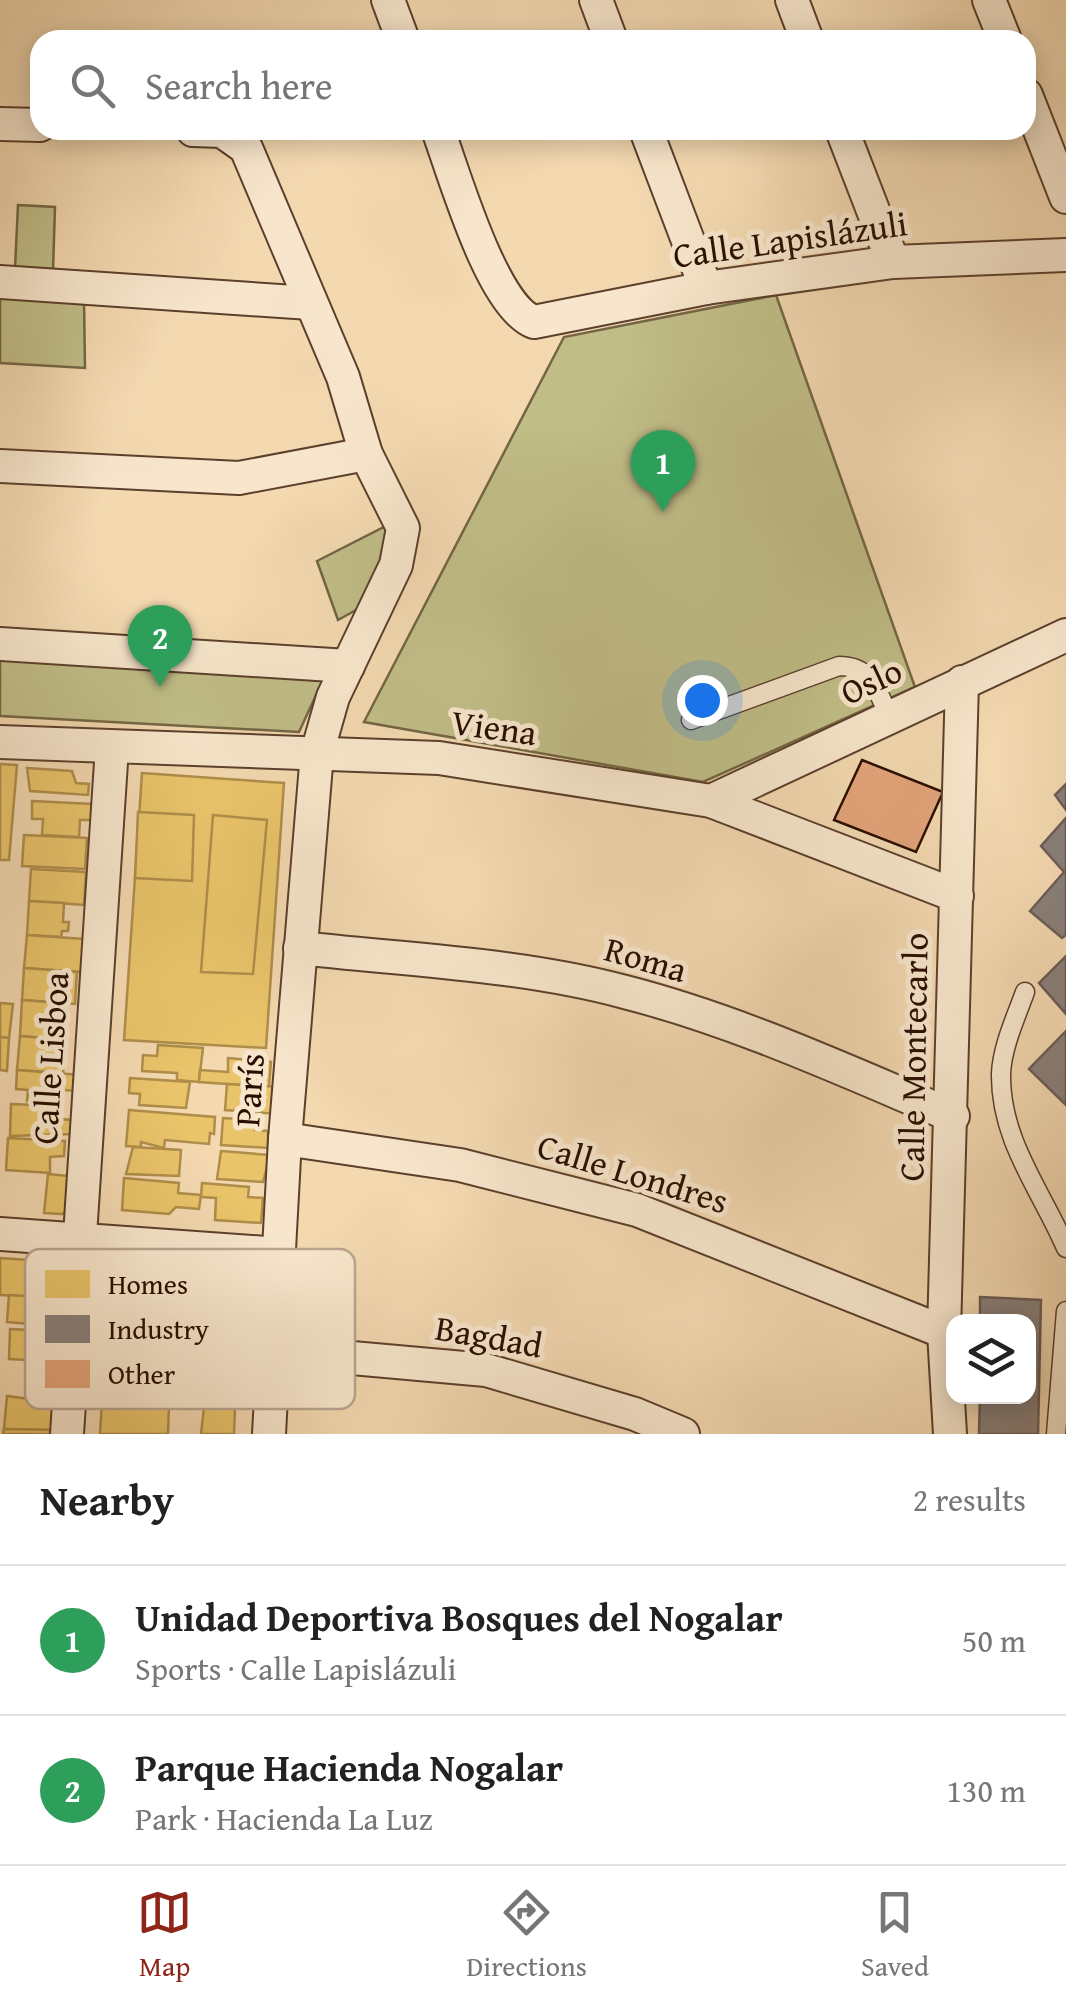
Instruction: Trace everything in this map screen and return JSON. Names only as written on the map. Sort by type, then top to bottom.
[{"type":"street","points":[[388,0],[399,30]]},
{"type":"street","points":[[596,0],[607,30]]},
{"type":"street","points":[[792,0],[804,30]]},
{"type":"street","points":[[989,0],[1000,30]]},
{"type":"street","points":[[1036,120],[1066,197]]},
{"type":"street","points":[[0,124],[30,125]]},
{"type":"street","name":"París","points":[[235,140],[246,148],[342,377],[366,454],[397,510],[403,544],[333,696],[317,752],[280,1249]]},
{"type":"street","name":"Calle Lapislázuli","points":[[442,140],[491,267],[528,320],[550,322],[706,288],[893,262],[1066,255]]},
{"type":"street","points":[[650,140],[706,288]]},
{"type":"street","points":[[846,140],[893,262]]},
{"type":"street","points":[[0,282],[310,303]]},
{"type":"street","points":[[0,466],[239,478],[366,454]]},
{"type":"street","name":"Oslo","points":[[711,800],[1066,635]]},
{"type":"street","points":[[0,644],[348,666]]},
{"type":"street","name":"Calle Montecarlo","points":[[950,1434],[944,1332],[953,1116],[962,682]]},
{"type":"street","name":"Viena","points":[[0,742],[439,758],[711,800],[957,896]]},
{"type":"street","name":"Calle Lisboa","points":[[76,1249],[112,747]]},
{"type":"street","name":"Roma","points":[[300,948],[565,979],[626,992],[821,1060],[953,1116]]},
{"type":"street","name":"Calle Londres","points":[[286,1139],[460,1165],[637,1210],[944,1332]]},
{"type":"street","points":[[0,1234],[212,1249]]},
{"type":"street","name":"Bagdad","points":[[355,1358],[486,1370],[582,1397],[683,1434]]},
{"type":"street","name":"Calle Lisboa","points":[[66,1434],[67,1409]]},
{"type":"street","name":"París","points":[[270,1434],[271,1409]]},
{"type":"lane","points":[[691,720],[838,666],[856,666],[870,676],[890,716]]},
{"type":"lane","points":[[1025,992],[1001,1072],[1005,1114],[1017,1155],[1048,1205],[1066,1248]]},
{"type":"lane","points":[[1056,1434],[1066,1311]]},
{"type":"shaded area","points":[[18,205],[55,207],[53,271],[15,268]]},
{"type":"shaded area","points":[[0,295],[84,300],[85,368],[0,363]]},
{"type":"shaded area","points":[[776,295],[915,687],[703,782],[364,722],[564,337]]},
{"type":"shaded area","points":[[384,527],[396,548],[365,605],[338,620],[317,561]]},
{"type":"shaded area","points":[[0,644],[323,680],[299,732],[0,716]]},
{"type":"building: Homes","points":[[0,764],[17,765],[9,860],[0,860]]},
{"type":"building: Homes","points":[[27,768],[72,771],[76,783],[89,784],[88,795],[30,791]]},
{"type":"building: Homes","points":[[142,773],[284,783],[266,1048],[124,1040]]},
{"type":"building: Homes","points":[[32,801],[93,804],[92,820],[80,820],[79,837],[42,835],[43,819],[32,819]]},
{"type":"building: Homes","points":[[138,812],[194,815],[192,881],[135,878]]},
{"type":"building: Homes","points":[[213,815],[267,820],[253,974],[201,972]]},
{"type":"building: Homes","points":[[24,835],[87,838],[85,869],[22,866]]},
{"type":"building: Homes","points":[[31,869],[86,872],[84,905],[29,901]]},
{"type":"building: Homes","points":[[29,901],[64,903],[63,922],[69,922],[68,931],[62,931],[61,937],[27,935]]},
{"type":"building: Homes","points":[[27,935],[84,939],[82,972],[24,968]]},
{"type":"building: Homes","points":[[24,968],[77,972],[75,1004],[22,1000]]},
{"type":"building: Homes","points":[[22,1000],[61,1003],[56,1039],[20,1036]]},
{"type":"building: Homes","points":[[0,1003],[13,1004],[9,1038],[0,1037]]},
{"type":"building: Homes","points":[[20,1036],[66,1040],[63,1073],[17,1070]]},
{"type":"building: Homes","points":[[0,1037],[9,1038],[7,1071],[0,1070]]},
{"type":"building: Homes","points":[[158,1045],[203,1048],[199,1082],[177,1080],[177,1073],[142,1071],[143,1055],[157,1056]]},
{"type":"building: Homes","points":[[228,1058],[271,1062],[269,1087],[199,1082],[200,1070],[228,1072]]},
{"type":"building: Homes","points":[[17,1070],[81,1075],[80,1091],[62,1090],[61,1104],[27,1101],[28,1090],[16,1089]]},
{"type":"building: Homes","points":[[130,1078],[190,1082],[186,1108],[139,1105],[140,1094],[129,1093]]},
{"type":"building: Homes","points":[[227,1084],[280,1087],[279,1114],[225,1110]]},
{"type":"building: Homes","points":[[11,1104],[60,1106],[59,1119],[74,1120],[73,1134],[10,1136]]},
{"type":"building: Homes","points":[[129,1110],[215,1117],[214,1134],[210,1133],[209,1144],[165,1140],[164,1148],[141,1142],[141,1147],[126,1146]]},
{"type":"building: Homes","points":[[223,1118],[256,1120],[255,1130],[268,1131],[268,1148],[221,1145]]},
{"type":"building: Homes","points":[[8,1138],[65,1141],[64,1156],[50,1157],[50,1173],[6,1170]]},
{"type":"building: Homes","points":[[133,1147],[181,1150],[179,1176],[126,1174]]},
{"type":"building: Homes","points":[[221,1151],[270,1155],[263,1182],[217,1179]]},
{"type":"building: Homes","points":[[48,1174],[80,1177],[75,1206],[62,1214],[44,1213]]},
{"type":"building: Homes","points":[[124,1178],[179,1183],[178,1193],[201,1195],[199,1209],[176,1207],[169,1214],[122,1210]]},
{"type":"building: Homes","points":[[202,1183],[249,1187],[248,1197],[263,1198],[261,1223],[215,1220],[216,1198],[201,1197]]},
{"type":"building: Homes","points":[[0,1258],[25,1260],[25,1296],[0,1295]]},
{"type":"building: Homes","points":[[9,1295],[25,1296],[25,1324],[7,1322]]},
{"type":"building: Homes","points":[[10,1329],[25,1330],[25,1360],[9,1359]]},
{"type":"building: Homes","points":[[7,1396],[25,1398],[25,1409],[56,1409],[52,1430],[4,1429]]},
{"type":"building: Homes","points":[[101,1409],[169,1409],[168,1434],[100,1434]]},
{"type":"building: Homes","points":[[204,1409],[235,1409],[234,1434],[201,1434]]},
{"type":"building: Homes","points":[[4,1429],[52,1430],[52,1434],[3,1434]]},
{"type":"building: Industry","points":[[1066,784],[1066,810],[1055,795]]},
{"type":"building: Industry","points":[[1066,818],[1066,935],[1062,938],[1030,911],[1064,872],[1041,846]]},
{"type":"building: Industry","points":[[1066,956],[1066,1014],[1039,983]]},
{"type":"building: Industry","points":[[1066,1031],[1066,1105],[1029,1069]]},
{"type":"building: Industry","points":[[980,1297],[1041,1300],[1038,1434],[979,1434],[980,1404],[1036,1404],[1036,1314],[980,1314]]},
{"type":"building: Other","points":[[862,760],[943,792],[916,852],[834,820]]},
{"type":"place","name":"Unidad Deportiva Bosques del Nogalar","points":[[663,512]]},
{"type":"place","name":"Parque Hacienda Nogalar","points":[[160,687]]}]
